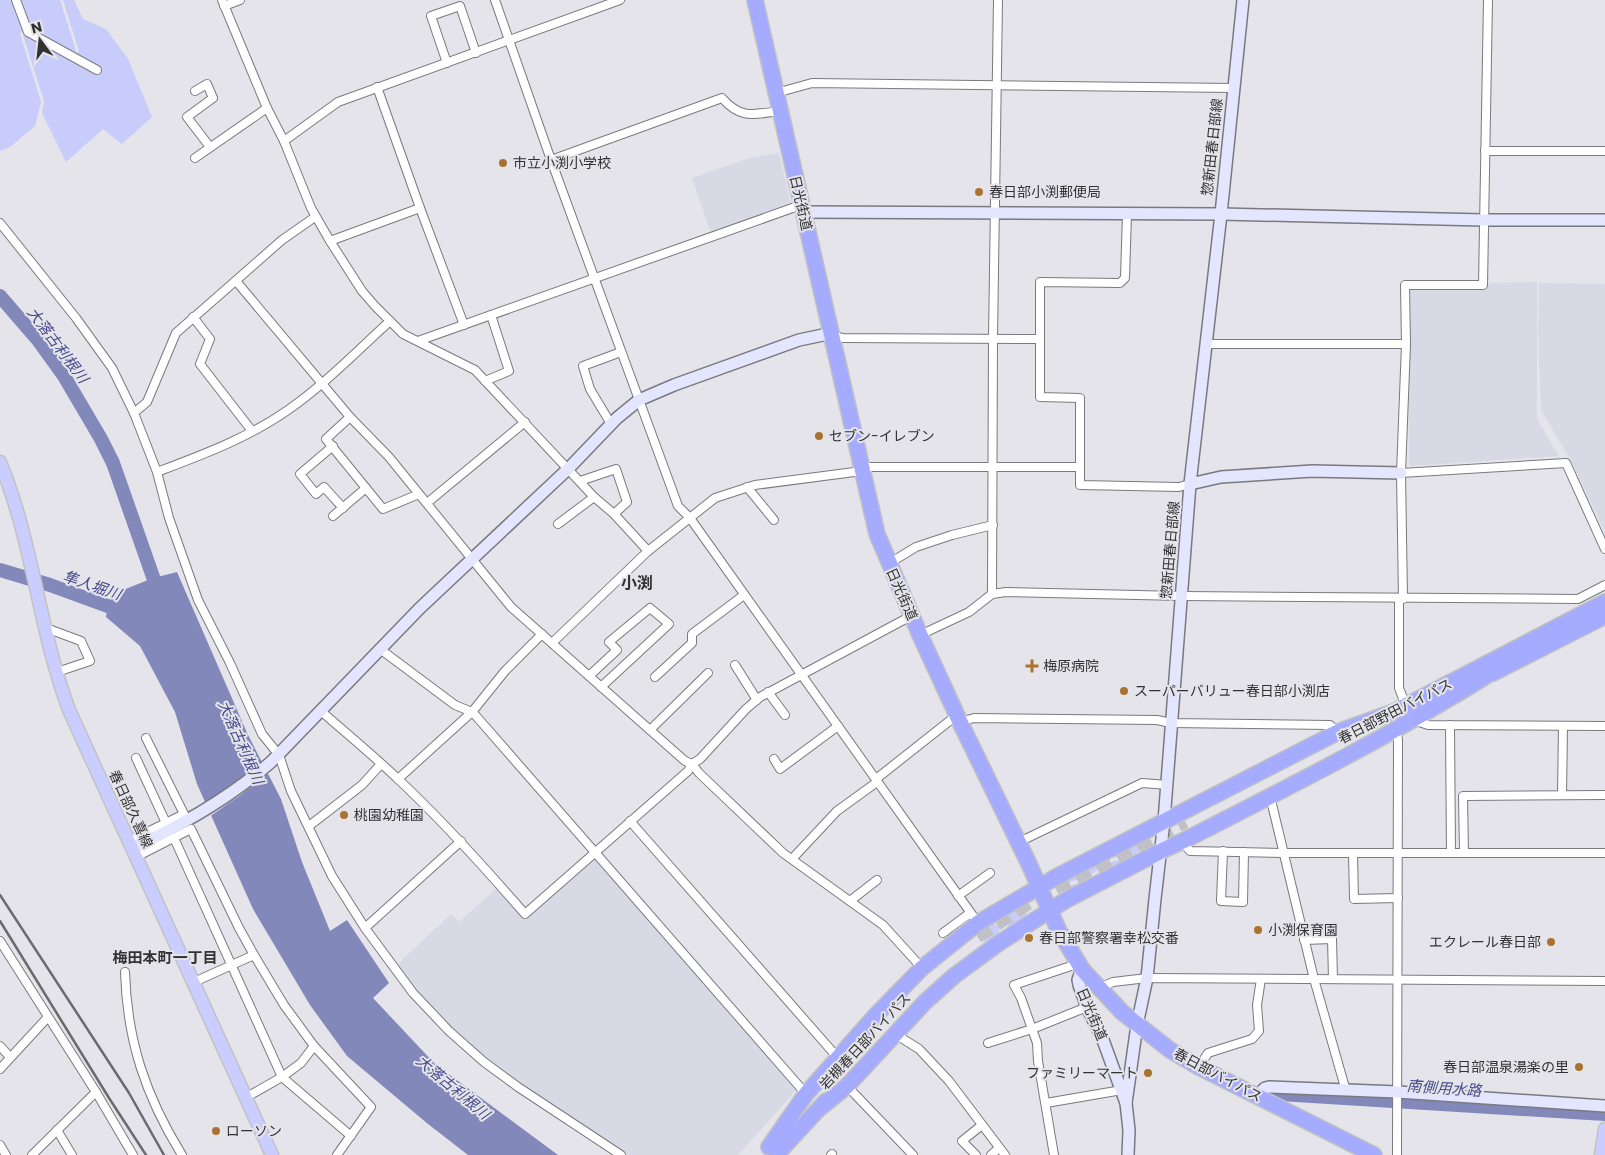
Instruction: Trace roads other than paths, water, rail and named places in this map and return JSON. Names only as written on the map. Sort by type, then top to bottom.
[{"type":"highway","name":"日光街道","points":[[755,0],[877,534],[888,564],[958,719],[1019,842],[1059,931],[1080,965]]},
{"type":"highway","name":"春日部野田バイパス","points":[[1185,830],[1403,708],[1605,602]]},
{"type":"highway","name":"春日部野田バイパス","points":[[1185,830],[1605,616]]},
{"type":"highway","points":[[820,1108],[848,1086],[922,1005],[954,976],[981,932],[1050,910],[1161,850],[1185,830],[1270,796],[1349,756],[1492,673]]},
{"type":"highway","points":[[772,1153],[806,1094],[876,1015],[922,968],[981,932],[1039,887],[1164,820],[1338,732],[1403,708]]},
{"type":"highway","name":"岩槻春日部バイパス","points":[[772,1153],[820,1108],[892,1024],[981,932]]},
{"type":"highway","name":"岩槻春日部バイパス","points":[[772,1153],[912,991],[981,932]]},
{"type":"highway","name":"春日部バイパス","points":[[1080,965],[1099,988],[1137,1025],[1170,1050],[1199,1067],[1374,1155]]},
{"type":"main road","name":"春日部久喜線","points":[[0,462],[32,564],[62,691],[77,728],[272,1155]]},
{"type":"main road","points":[[1600,1155],[1605,1129]]},
{"type":"street","points":[[16,0],[28,32],[97,70]]},
{"type":"street","points":[[240,0],[223,3],[267,108],[284,141],[315,217],[362,290],[403,334],[475,370],[594,497],[614,514],[648,551]]},
{"type":"street","points":[[495,0],[551,160],[678,506],[690,518],[838,726],[958,896],[981,932]]},
{"type":"street","points":[[284,141],[338,102],[620,0]]},
{"type":"street","points":[[992,594],[993,338],[998,0]]},
{"type":"street","name":"惣新田春日部線","points":[[1126,1102],[1129,1096],[1137,1025],[1147,978],[1161,850],[1190,484],[1243,0]]},
{"type":"street","points":[[1403,708],[1399,688],[1406,344],[1405,285],[1483,285],[1488,0]]},
{"type":"street","points":[[447,62],[431,16],[460,6],[476,52]]},
{"type":"street","points":[[776,93],[812,83],[1233,88]]},
{"type":"street","points":[[195,91],[207,84],[213,98],[187,117],[210,148]]},
{"type":"street","points":[[377,87],[464,325]]},
{"type":"street","points":[[551,160],[722,98],[728,106],[748,115],[780,111]]},
{"type":"street","points":[[195,158],[267,108]]},
{"type":"street","points":[[1485,151],[1605,151]]},
{"type":"street","points":[[330,241],[420,208]]},
{"type":"street","points":[[418,341],[595,278],[802,208],[995,213],[1221,214],[1484,220],[1605,220]]},
{"type":"street","points":[[1126,214],[1125,278],[1120,283],[1040,282],[1040,397],[1080,398],[1080,486],[1179,487],[1221,477],[1312,470],[1402,473],[1566,463],[1605,549]]},
{"type":"street","points":[[134,413],[147,402],[176,333],[282,240],[315,217]]},
{"type":"street","points":[[0,222],[76,318],[112,368],[134,413],[157,472],[169,518],[198,600],[230,663],[262,734],[275,759],[284,767],[291,791],[332,876],[365,928],[413,993],[470,1050],[518,1087],[621,1155]]},
{"type":"street","points":[[236,281],[350,417],[388,456],[511,607],[685,761],[692,764],[699,774],[792,859],[883,925],[922,968]]},
{"type":"street","points":[[485,381],[509,372],[492,315]]},
{"type":"street","points":[[193,317],[210,339],[200,364],[252,431]]},
{"type":"street","points":[[157,472],[216,450],[288,410],[390,321]]},
{"type":"street","points":[[133,849],[210,809],[275,759],[420,608],[568,468],[611,424],[639,400],[674,385],[799,340],[823,334],[843,338],[993,338],[1040,340]]},
{"type":"street","points":[[1206,344],[1406,344]]},
{"type":"street","points":[[611,424],[590,389],[583,366],[622,352]]},
{"type":"street","points":[[350,417],[326,439],[383,510],[419,494]]},
{"type":"street","points":[[427,503],[525,422]]},
{"type":"street","points":[[333,446],[300,474],[316,494],[324,487],[343,508]]},
{"type":"street","points":[[552,643],[648,551],[715,498],[747,487],[861,469],[993,466],[1080,467]]},
{"type":"street","points":[[580,481],[616,469],[627,502],[614,514]]},
{"type":"street","points":[[747,487],[774,520]]},
{"type":"street","points":[[333,516],[366,488]]},
{"type":"street","points":[[558,524],[594,497]]},
{"type":"street","points":[[888,564],[916,547],[952,535],[993,525]]},
{"type":"street","points":[[920,635],[969,612],[992,594],[1006,592],[1401,599],[1578,599],[1605,586]]},
{"type":"street","points":[[655,678],[692,643],[692,634],[744,595]]},
{"type":"street","points":[[588,676],[617,650],[609,642],[650,608],[669,624],[601,687]]},
{"type":"street","points":[[321,711],[398,779],[461,841],[526,914],[688,771],[692,764],[700,759],[756,700],[911,616]]},
{"type":"street","points":[[46,628],[81,641],[90,660],[57,672]]},
{"type":"street","points":[[398,779],[472,712],[505,671],[542,634]]},
{"type":"street","points":[[380,649],[455,705],[472,712],[806,1094]]},
{"type":"street","points":[[735,665],[756,700]]},
{"type":"street","points":[[650,730],[708,673]]},
{"type":"street","points":[[768,692],[785,715]]},
{"type":"street","points":[[792,859],[848,801],[958,719],[1157,720],[1171,723],[1330,725],[1338,732]]},
{"type":"street","points":[[1412,720],[1428,725],[1605,726]]},
{"type":"street","points":[[1450,725],[1451,853]]},
{"type":"street","points":[[774,759],[780,769],[838,726]]},
{"type":"street","points":[[1562,795],[1563,726]]},
{"type":"street","points":[[1395,730],[1398,740],[1397,1155]]},
{"type":"street","points":[[133,849],[166,823],[184,814],[146,738]]},
{"type":"street","points":[[136,758],[166,823]]},
{"type":"street","points":[[309,826],[362,785],[381,764]]},
{"type":"street","points":[[1019,842],[1142,783],[1167,785]]},
{"type":"street","points":[[1464,853],[1463,796],[1605,794]]},
{"type":"street","points":[[1270,796],[1314,979],[1346,1091]]},
{"type":"street","points":[[630,821],[838,1058]]},
{"type":"street","points":[[133,849],[174,838],[191,829],[239,928],[284,1005],[314,1046],[371,1107],[337,1155]]},
{"type":"street","points":[[1185,830],[1190,851],[1283,853],[1605,853]]},
{"type":"street","points":[[174,838],[282,1077],[351,1136]]},
{"type":"street","points":[[365,928],[461,841]]},
{"type":"street","points":[[1223,851],[1221,901],[1243,902],[1244,852]]},
{"type":"street","points":[[1352,853],[1354,899],[1398,898]]},
{"type":"street","points":[[958,896],[990,873]]},
{"type":"street","points":[[850,901],[878,880]]},
{"type":"street","points":[[943,933],[981,932]]},
{"type":"street","points":[[1304,940],[1332,939],[1332,979]]},
{"type":"street","points":[[0,941],[47,1018],[96,1092],[133,1155]]},
{"type":"street","points":[[194,982],[254,955]]},
{"type":"street","points":[[1054,1155],[1038,1061],[1037,1044],[1021,998],[1014,985],[1070,966],[1080,965]]},
{"type":"street","name":"日光街道","points":[[1080,965],[1079,985],[1103,1040],[1126,1102],[1129,1130],[1128,1155]]},
{"type":"street","points":[[125,972],[125,990],[137,1061],[150,1097],[182,1155]]},
{"type":"street","points":[[1099,988],[1113,982],[1147,978],[1605,981]]},
{"type":"street","points":[[1199,1067],[1208,1053],[1252,1039],[1259,1031],[1257,1005],[1261,979]]},
{"type":"street","points":[[988,1043],[1087,1007]]},
{"type":"street","points":[[0,1069],[47,1018]]},
{"type":"street","points":[[895,1034],[919,1049],[949,1082],[1005,1155]]},
{"type":"street","points":[[0,1046],[10,1057]]},
{"type":"street","points":[[245,1098],[282,1077],[301,1063],[314,1046]]},
{"type":"street","points":[[848,1086],[913,1155]]},
{"type":"street","points":[[1257,1096],[1265,1088],[1269,1087],[1346,1091],[1398,1098],[1605,1106]]},
{"type":"street","points":[[1046,1103],[1122,1090]]},
{"type":"street","points":[[32,1155],[96,1092]]},
{"type":"street","points":[[976,1155],[962,1140],[982,1125]]},
{"type":"street","points":[[57,1130],[72,1155]]},
{"type":"street","points":[[0,1146],[6,1155]]},
{"type":"street","points":[[991,1155],[999,1148]]},
{"type":"water","points":[[177,572],[248,735],[281,799],[302,862],[330,931],[347,920],[389,983],[373,998],[435,1064],[558,1155],[468,1155],[347,1056],[310,1005],[253,909],[197,784],[175,712],[140,646],[106,617],[113,594],[153,578]]},
{"type":"waterway","name":"大落古利根川","points":[[0,296],[38,340],[64,376],[101,439],[113,463],[159,594]]},
{"type":"waterway","name":"隼人堀川","points":[[0,570],[50,585],[124,612]]},
{"type":"waterway","name":"南側用水路","points":[[1280,1094],[1605,1114]]},
{"type":"tunnel","points":[[977,936],[1041,894],[1185,821]]},
{"type":"railway","points":[[0,895],[129,1093],[164,1155]]},
{"type":"railway","points":[[0,921],[146,1155]]},
{"type":"place","name":"市立小渕小学校","points":[[503,163]]},
{"type":"place","name":"春日部小渕郵便局","points":[[979,192]]},
{"type":"place","name":"セブン-イレブン","points":[[819,436]]},
{"type":"place","name":"梅原病院","points":[[1032,666]]},
{"type":"place","name":"スーパーバリュー春日部小渕店","points":[[1124,691]]},
{"type":"place","name":"桃園幼稚園","points":[[344,815]]},
{"type":"place","name":"小渕保育園","points":[[1258,930]]},
{"type":"place","name":"春日部警察署幸松交番","points":[[1029,938]]},
{"type":"place","name":"エクレール春日部","points":[[1551,942]]},
{"type":"place","name":"春日部温泉湯楽の里","points":[[1579,1067]]},
{"type":"place","name":"ファミリーマート","points":[[1148,1073]]},
{"type":"place","name":"ローソン","points":[[216,1131]]},
{"type":"district","name":"小渕","points":[[637,583]]},
{"type":"district","name":"梅田本町一丁目","points":[[165,957]]}]
